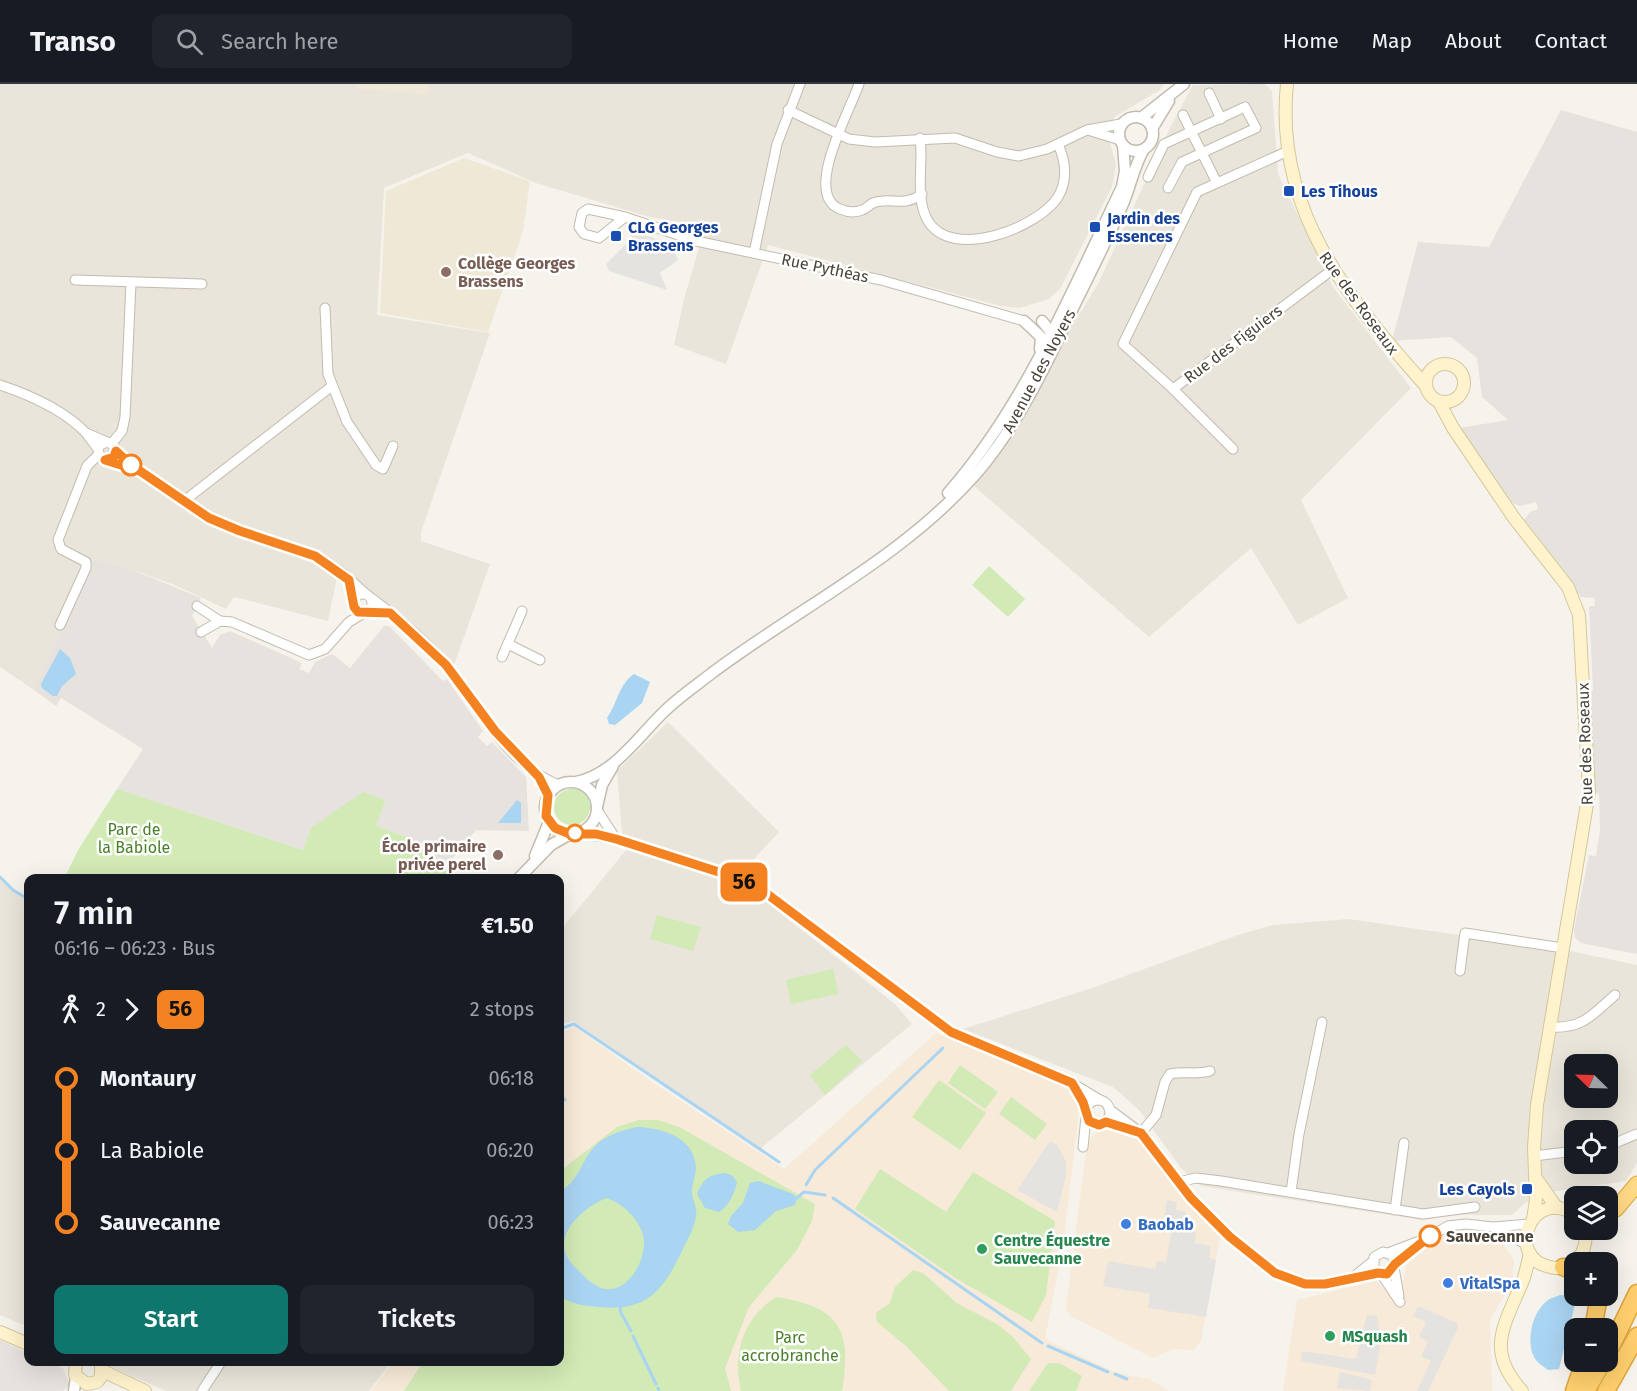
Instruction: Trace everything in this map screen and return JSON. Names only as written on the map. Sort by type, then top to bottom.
[{"type":"highway","points":[[1618,1207],[1637,1184]]},
{"type":"highway","points":[[1618,1332],[1637,1293]]},
{"type":"highway","points":[[1606,1391],[1637,1336]]},
{"type":"highway","points":[[1574,1391],[1581,1372]]},
{"type":"highway","points":[[1586,1391],[1597,1372]]},
{"type":"main road","name":"Rue des Roseaux","points":[[1285,86],[1288,151],[1306,218],[1332,270],[1404,364],[1425,385],[1430,396],[1445,402],[1448,419],[1514,518],[1568,587],[1579,615],[1589,792],[1537,1105],[1534,1156],[1536,1200],[1528,1249],[1522,1283],[1501,1330],[1500,1350],[1505,1368],[1522,1391]]},
{"type":"main road","points":[[1425,385],[1428,372],[1433,368],[1446,364],[1452,365],[1462,374],[1464,381],[1461,394],[1445,402]]},
{"type":"main road","points":[[1413,371],[1428,372]]},
{"type":"main road","points":[[1535,1177],[1557,1208]]},
{"type":"main road","points":[[1531,1221],[1548,1209],[1557,1208],[1564,1210]]},
{"type":"main road","points":[[1528,1249],[1544,1266],[1564,1268]]},
{"type":"main road","points":[[1522,1283],[1544,1266]]},
{"type":"main road","points":[[0,1326],[24,1335]]},
{"type":"main road","points":[[0,1332],[24,1342]]},
{"type":"main road","points":[[73,1368],[84,1384],[98,1373]]},
{"type":"main road","points":[[98,1373],[129,1391]]},
{"type":"main road","points":[[98,1373],[145,1391]]},
{"type":"street","points":[[754,253],[783,126],[800,84]]},
{"type":"street","points":[[858,84],[836,134],[825,188],[826,198],[832,206],[853,212],[881,201],[909,202],[922,194]]},
{"type":"street","points":[[788,110],[836,134],[858,141],[956,138],[998,152],[1019,156],[1058,144],[1087,130],[1122,124],[1130,118],[1141,118],[1185,84]]},
{"type":"street","points":[[1087,130],[1133,150],[1143,148],[1151,140],[1152,129],[1174,93]]},
{"type":"street","points":[[1209,93],[1221,119]]},
{"type":"street","points":[[1148,177],[1164,144],[1245,107],[1256,128],[1182,162],[1168,188]]},
{"type":"street","points":[[1183,115],[1216,182]]},
{"type":"street","points":[[1141,118],[1152,129]]},
{"type":"street","points":[[1121,143],[1122,124]]},
{"type":"street","points":[[920,138],[922,194],[929,222],[937,230],[953,238],[985,239],[1016,228],[1053,203],[1059,196],[1066,171],[1058,144]]},
{"type":"street","name":"Avenue des Noyers","points":[[1042,360],[1051,332],[1122,187],[1125,171],[1121,143]]},
{"type":"street","name":"Avenue des Noyers","points":[[576,782],[590,779],[615,763],[671,705],[714,672],[882,556],[943,499],[969,469],[1042,360],[1124,202],[1134,168],[1143,148]]},
{"type":"street","name":"Rue des Figuiers","points":[[1288,151],[1197,192],[1123,344],[1173,389],[1332,270]]},
{"type":"street","points":[[579,202],[586,210],[579,220],[579,227],[591,238],[605,235],[626,217]]},
{"type":"street","name":"Rue Pythéas","points":[[586,210],[597,210],[626,217],[696,241],[889,282],[1024,321]]},
{"type":"street","points":[[75,280],[131,284],[202,284]]},
{"type":"street","points":[[111,445],[122,430],[125,417],[131,284]]},
{"type":"street","points":[[325,308],[326,365],[347,422],[376,465],[383,469],[393,446]]},
{"type":"street","points":[[1024,321],[1042,321],[1061,312]]},
{"type":"street","points":[[1024,321],[1041,338],[1042,360]]},
{"type":"street","points":[[1042,321],[1051,332]]},
{"type":"street","points":[[0,385],[51,407],[75,422],[86,433],[100,455],[140,471]]},
{"type":"street","points":[[184,501],[332,386]]},
{"type":"street","points":[[1173,389],[1233,448]]},
{"type":"street","points":[[86,433],[111,445],[140,471],[209,518],[315,556],[349,580],[390,613],[446,665],[495,731],[539,777],[548,795]]},
{"type":"street","points":[[100,455],[100,445],[111,445]]},
{"type":"street","points":[[60,624],[86,568],[86,562],[81,557],[61,549],[58,540],[87,466],[100,455],[114,457],[111,445]]},
{"type":"street","points":[[349,580],[354,603],[366,612],[390,613]]},
{"type":"street","points":[[349,622],[358,595],[369,596]]},
{"type":"street","points":[[197,606],[220,621],[232,622],[309,655],[325,649],[349,622],[371,608],[369,596]]},
{"type":"street","points":[[502,657],[522,611]]},
{"type":"street","points":[[201,632],[220,621]]},
{"type":"street","points":[[508,644],[540,660]]},
{"type":"street","name":"Avenue des Noyers","points":[[597,809],[602,785],[615,763]]},
{"type":"street","points":[[539,777],[559,784],[576,782],[593,794],[597,809],[616,839]]},
{"type":"street","points":[[559,784],[548,795],[545,809],[549,822],[555,828],[616,839],[725,874],[762,890],[951,1032],[1072,1083],[1105,1102],[1109,1109],[1137,1131],[1191,1198],[1230,1237],[1275,1273],[1305,1284],[1347,1282],[1380,1274],[1395,1266],[1422,1241]]},
{"type":"street","points":[[522,874],[551,845],[591,825],[597,809]]},
{"type":"street","points":[[527,868],[545,835],[549,822]]},
{"type":"street","points":[[1460,971],[1465,933],[1563,948]]},
{"type":"street","points":[[1549,1027],[1569,1028],[1583,1023],[1615,995]]},
{"type":"street","points":[[1291,1192],[1299,1134],[1322,1022]]},
{"type":"street","points":[[1137,1131],[1156,1115],[1165,1082],[1170,1074],[1179,1072],[1200,1074],[1210,1071]]},
{"type":"street","points":[[1072,1083],[1083,1102],[1085,1114],[1083,1146],[1087,1135],[1102,1123],[1109,1109]]},
{"type":"street","points":[[1085,1114],[1090,1102],[1100,1100]]},
{"type":"street","points":[[1085,1114],[1092,1123],[1137,1131]]},
{"type":"street","points":[[1618,1142],[1637,1134]]},
{"type":"street","points":[[1395,1210],[1404,1143]]},
{"type":"street","points":[[1534,1156],[1564,1152]]},
{"type":"street","points":[[1179,1182],[1196,1178],[1395,1210],[1435,1214],[1474,1207]]},
{"type":"street","points":[[1347,1282],[1372,1262],[1378,1254],[1388,1253],[1422,1241],[1454,1224],[1493,1227],[1531,1221]]},
{"type":"street","points":[[1493,1227],[1528,1249]]},
{"type":"street","points":[[1372,1262],[1400,1302],[1395,1266],[1388,1253]]},
{"type":"street","points":[[202,1391],[218,1366]]},
{"type":"street","points":[[73,1368],[74,1391]]},
{"type":"shaded area","points":[[0,84],[1164,84],[1160,90],[1114,117],[1110,143],[1116,164],[1112,187],[1060,289],[1049,299],[1020,308],[1001,306],[768,245],[726,364],[674,345],[684,299],[705,227],[646,216],[536,183],[468,153],[384,188],[377,315],[490,333],[421,532],[421,541],[490,564],[454,665],[339,567],[328,621],[234,597],[226,609],[177,586],[128,568],[93,559],[34,690],[0,667]]},
{"type":"shaded area","points":[[358,84],[428,84],[427,94],[358,89]]},
{"type":"shaded area","points":[[1265,84],[1272,91],[1278,174],[1333,287],[1411,388],[1301,500],[1348,598],[1298,625],[1251,548],[1149,637],[974,486],[1098,284],[1170,128],[1193,85]]},
{"type":"shaded area","points":[[1561,110],[1637,132],[1637,954],[1581,943],[1575,938],[1574,930],[1589,855],[1596,856],[1600,830],[1599,794],[1594,792],[1590,691],[1593,690],[1589,606],[1595,606],[1594,598],[1581,597],[1527,525],[1524,520],[1530,512],[1538,509],[1536,502],[1520,506],[1509,502],[1459,428],[1508,420],[1482,397],[1477,358],[1451,337],[1392,341],[1418,242],[1489,247]]},
{"type":"shaded area","name":"Collège Georges Brassens","points":[[464,158],[530,181],[523,231],[488,332],[380,313],[386,191]]},
{"type":"shaded area","points":[[630,230],[671,244],[678,260],[660,273],[667,290],[609,271],[606,264],[632,238]]},
{"type":"shaded area","points":[[93,559],[128,568],[201,598],[192,616],[212,648],[220,635],[230,631],[302,663],[299,669],[309,673],[315,662],[332,654],[350,668],[384,626],[389,626],[443,681],[447,679],[483,731],[478,737],[487,746],[492,742],[526,777],[529,831],[476,830],[445,868],[409,838],[375,826],[311,828],[303,850],[117,789],[143,749],[61,698],[56,706],[34,690]]},
{"type":"shaded area","points":[[668,722],[779,832],[732,883],[766,902],[849,967],[896,1005],[912,1024],[760,1149],[573,1021],[564,1024],[564,926],[626,850],[622,833],[617,771]]},
{"type":"shaded area","points":[[0,879],[24,899],[24,1325],[0,1315]]},
{"type":"shaded area","points":[[1349,919],[1570,951],[1637,965],[1637,1163],[1626,1181],[1591,1186],[1564,1186],[1564,1190],[1525,1203],[1512,1215],[1456,1215],[1422,1220],[1201,1186],[1181,1168],[1139,1110],[1113,1087],[963,1029],[1092,988],[1238,935],[1273,925]]},
{"type":"shaded area","points":[[575,1027],[646,1078],[784,1169],[936,1033],[1061,1081],[1074,1094],[1079,1111],[1063,1245],[1045,1339],[1117,1373],[1149,1379],[1169,1391],[371,1391],[390,1366],[564,1366],[564,1031]]},
{"type":"shaded area","points":[[1108,1129],[1122,1131],[1136,1138],[1148,1150],[1178,1193],[1220,1238],[1201,1341],[1194,1350],[1173,1349],[1153,1358],[1072,1317],[1066,1309],[1086,1152],[1090,1139],[1097,1131]]},
{"type":"shaded area","points":[[1050,1141],[1057,1145],[1066,1162],[1066,1175],[1057,1212],[1017,1190]]},
{"type":"shaded area","points":[[1167,1200],[1177,1202],[1176,1210],[1186,1212],[1184,1229],[1196,1232],[1195,1243],[1211,1246],[1209,1258],[1216,1260],[1206,1317],[1148,1308],[1150,1294],[1103,1286],[1108,1261],[1155,1269],[1157,1261],[1166,1262],[1171,1233],[1162,1232]]},
{"type":"shaded area","points":[[1447,1232],[1500,1239],[1514,1260],[1512,1283],[1490,1319],[1492,1391],[1283,1391],[1297,1300],[1376,1281],[1400,1301],[1406,1265]]},
{"type":"shaded area","points":[[1418,1306],[1457,1323],[1458,1328],[1428,1391],[1417,1391],[1431,1361],[1421,1357],[1428,1342],[1419,1337],[1426,1322],[1413,1316]]},
{"type":"shaded area","points":[[1367,1315],[1377,1316],[1381,1341],[1375,1375],[1301,1361],[1302,1351],[1356,1359]]},
{"type":"shaded area","points":[[0,1340],[24,1351],[24,1366],[63,1368],[70,1385],[63,1391],[0,1391]]},
{"type":"shaded area","points":[[109,1366],[388,1366],[369,1391],[166,1391]]},
{"type":"shaded area","points":[[1340,1372],[1372,1380],[1370,1391],[1337,1388]]},
{"type":"green space","points":[[989,566],[1025,599],[1008,617],[972,585]]},
{"type":"green space","name":"Parc de la Babiole","points":[[117,789],[303,850],[311,828],[363,792],[385,800],[376,826],[409,838],[453,874],[66,874],[78,850]]},
{"type":"green space","points":[[572,789],[585,794],[590,807],[585,820],[572,825],[559,820],[554,807],[559,794]]},
{"type":"green space","points":[[657,915],[701,927],[693,951],[650,939]]},
{"type":"green space","points":[[833,969],[838,994],[791,1004],[786,980]]},
{"type":"green space","points":[[846,1045],[862,1061],[825,1095],[810,1075]]},
{"type":"green space","points":[[960,1065],[998,1092],[985,1109],[948,1083]]},
{"type":"green space","points":[[939,1080],[986,1113],[960,1150],[912,1117]]},
{"type":"green space","points":[[1011,1097],[1047,1124],[1035,1140],[999,1114]]},
{"type":"green space","points":[[639,1120],[658,1120],[681,1128],[815,1204],[812,1221],[797,1250],[749,1307],[725,1368],[731,1391],[404,1391],[420,1366],[564,1366],[564,1168],[617,1127]]},
{"type":"green space","name":"Centre Équestre Sauvecanne","points":[[880,1169],[946,1212],[973,1172],[1055,1221],[1046,1295],[1032,1322],[957,1279],[855,1209]]},
{"type":"green space","points":[[913,1270],[923,1273],[958,1304],[997,1324],[1012,1336],[1031,1359],[1011,1391],[949,1391],[906,1346],[877,1322],[876,1313],[890,1303],[895,1287]]},
{"type":"green space","name":"Parc accrobranche","points":[[776,1297],[815,1307],[837,1324],[845,1352],[842,1391],[741,1391],[738,1364],[743,1338],[755,1315]]},
{"type":"green space","points":[[1048,1363],[1059,1363],[1082,1376],[1076,1391],[1029,1391]]},
{"type":"water","points":[[60,649],[70,658],[76,674],[62,686],[57,696],[53,696],[42,688],[41,684]]},
{"type":"water","points":[[634,674],[650,682],[642,703],[615,725],[609,724],[607,718],[625,683]]},
{"type":"water","points":[[517,800],[521,803],[521,823],[498,823]]},
{"type":"water","points":[[637,1127],[656,1129],[675,1136],[689,1148],[696,1167],[692,1190],[696,1213],[694,1226],[668,1277],[651,1296],[629,1306],[615,1308],[573,1303],[564,1299],[564,1247],[564,1188],[577,1175],[598,1143],[622,1131]],"holes":[[[606,1198],[625,1208],[636,1220],[643,1234],[642,1258],[628,1281],[613,1289],[601,1288],[585,1277],[567,1257],[564,1247],[565,1236],[577,1218]]]},
{"type":"water","points":[[725,1173],[733,1176],[737,1183],[731,1199],[719,1212],[705,1208],[697,1194],[702,1185],[710,1177]]},
{"type":"water","points":[[758,1181],[793,1194],[797,1198],[795,1205],[776,1211],[755,1230],[738,1232],[728,1224],[731,1216],[743,1203],[750,1183]]},
{"type":"water","points":[[1564,1295],[1564,1306],[1575,1306],[1572,1318],[1564,1318],[1564,1349],[1559,1369],[1548,1370],[1534,1357],[1531,1335],[1534,1319],[1548,1300]]},
{"type":"waterway","points":[[0,877],[13,890],[24,897]]},
{"type":"waterway","points":[[564,1028],[574,1024],[779,1162]]},
{"type":"waterway","points":[[806,1185],[815,1170],[943,1048]]},
{"type":"waterway","points":[[797,1198],[804,1192],[825,1195]]},
{"type":"waterway","points":[[833,1198],[1042,1343]]},
{"type":"waterway","points":[[621,1306],[620,1311],[631,1331]]},
{"type":"waterway","points":[[633,1336],[656,1384]]},
{"type":"waterway","points":[[1048,1346],[1108,1372]]},
{"type":"waterway","points":[[1115,1374],[1127,1379]]},
{"type":"bus line","name":"56","points":[[131,465],[116,451],[114,457],[105,460],[140,471],[209,518],[315,556],[344,574],[349,580],[354,607],[358,612],[390,613],[420,638],[446,665],[514,754],[539,777],[548,795],[546,816],[555,828],[570,834],[596,834],[616,839],[725,874],[762,890],[951,1032],[1072,1083],[1083,1102],[1086,1117],[1092,1123],[1099,1125],[1106,1122],[1141,1133],[1191,1198],[1230,1237],[1275,1273],[1286,1279],[1305,1284],[1347,1282],[1378,1273],[1387,1274],[1391,1272],[1395,1264],[1430,1236]]},
{"type":"place","name":"Les Tihous","points":[[1289,191]]},
{"type":"place","name":"Jardin des Essences","points":[[1095,227]]},
{"type":"place","name":"CLG Georges Brassens","points":[[616,236]]},
{"type":"place","name":"Collège Georges Brassens","points":[[446,272]]},
{"type":"place","name":"École primaire privée perel","points":[[498,855]]},
{"type":"place","name":"Les Cayols","points":[[1527,1189]]},
{"type":"place","name":"Baobab","points":[[1126,1224]]},
{"type":"place","name":"Sauvecanne","points":[[1430,1236]]},
{"type":"place","name":"Centre Équestre Sauvecanne","points":[[982,1249]]},
{"type":"place","name":"VitalSpa","points":[[1448,1283]]},
{"type":"place","name":"MSquash","points":[[1330,1336]]}]
